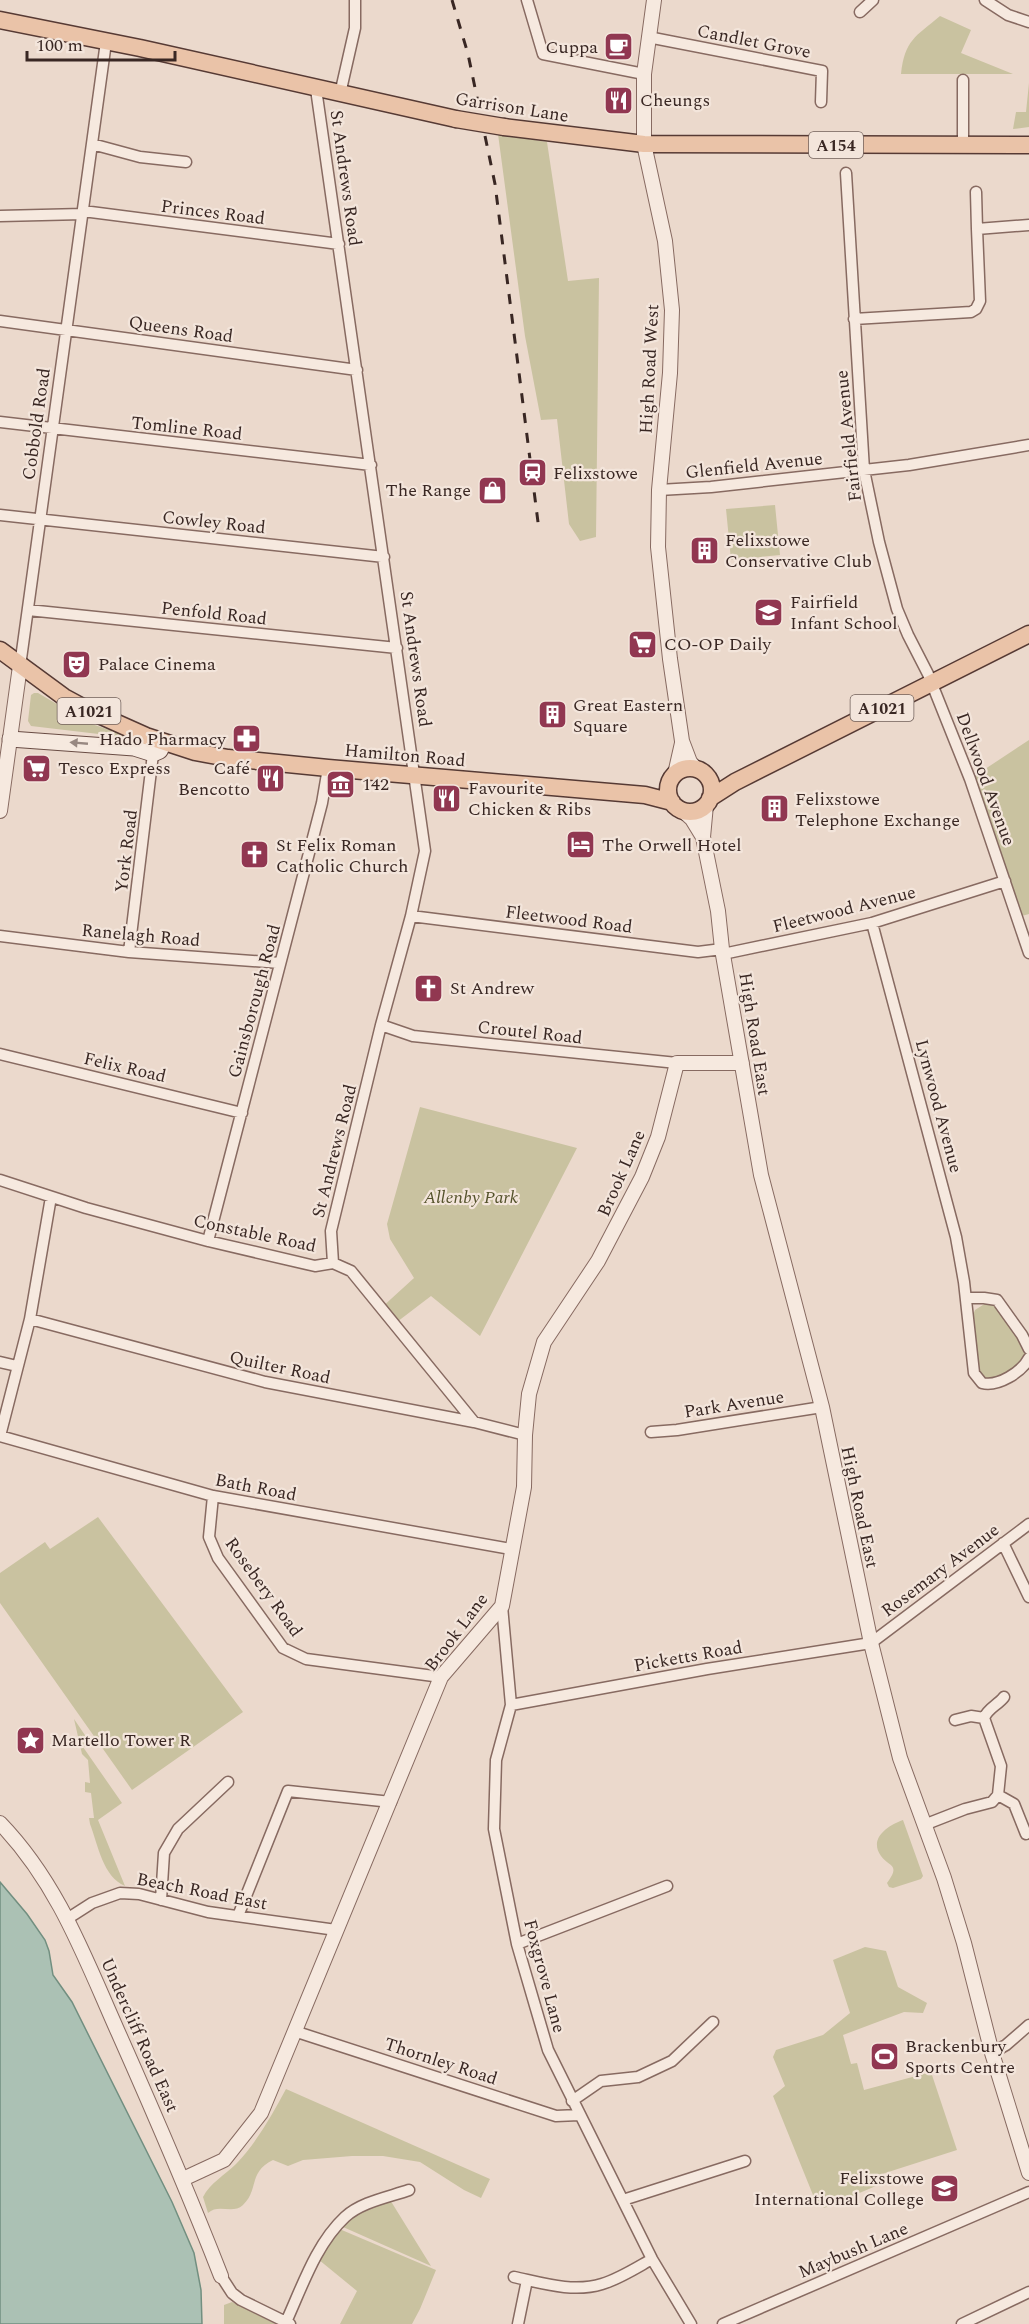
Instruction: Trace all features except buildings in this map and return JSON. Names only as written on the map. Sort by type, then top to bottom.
[{"type":"main road","name":"Garrison Lane","points":[[0,20],[456,119],[504,127],[644,144],[1029,145]]},
{"type":"main road","name":"A1021","points":[[677,807],[697,811],[735,782],[1029,634]]},
{"type":"main road","name":"A1021","points":[[0,650],[20,666]]},
{"type":"main road","name":"Hamilton Road","points":[[20,666],[64,697],[158,748]]},
{"type":"main road","name":"Hamilton Road","points":[[10,739],[158,748],[328,768],[645,795],[677,807]]},
{"type":"main road","points":[[645,795],[686,768],[720,781],[735,782]]},
{"type":"main road","points":[[701,773],[712,788],[708,802]]},
{"type":"main road","points":[[673,778],[668,789],[677,807]]},
{"type":"street","points":[[340,94],[354,28],[355,0]]},
{"type":"street","points":[[527,0],[543,54],[644,74]]},
{"type":"street","name":"High Road West","points":[[654,0],[644,74],[644,144],[665,241],[672,310],[670,373],[659,490],[658,547],[670,659],[682,741],[690,762],[701,773]]},
{"type":"street","points":[[860,12],[873,0]]},
{"type":"street","points":[[985,0],[1000,4],[1008,15],[1029,22]]},
{"type":"street","name":"Candlet Grove","points":[[648,37],[822,71],[821,102]]},
{"type":"street","name":"Cobbold Road","points":[[0,811],[106,42]]},
{"type":"street","points":[[963,80],[963,144]]},
{"type":"street","name":"St Andrews Road","points":[[316,89],[416,775],[425,851],[411,916],[381,1025],[331,1231],[333,1263]]},
{"type":"street","points":[[92,144],[140,157],[186,162]]},
{"type":"street","name":"Fairfield Avenue","points":[[846,173],[864,470],[879,542],[895,602],[932,684]]},
{"type":"street","points":[[854,320],[958,314],[976,309],[980,296],[976,192]]},
{"type":"street","name":"Princes Road","points":[[0,216],[83,213],[339,244]]},
{"type":"street","points":[[978,229],[1029,225]]},
{"type":"street","name":"Queens Road","points":[[0,321],[357,370]]},
{"type":"street","name":"Tomline Road","points":[[0,423],[371,465]]},
{"type":"street","name":"Glenfield Avenue","points":[[659,490],[864,470],[974,456],[1029,445]]},
{"type":"street","name":"Cowley Road","points":[[0,515],[384,557]]},
{"type":"street","name":"Penfold Road","points":[[28,610],[397,648]]},
{"type":"street","name":"Dellwood Avenue","points":[[932,684],[970,778],[1029,953]]},
{"type":"street","name":"High Road West","points":[[673,778],[682,741]]},
{"type":"street","name":"York Road","points":[[129,952],[158,748]]},
{"type":"street","name":"Gainsborough Road","points":[[208,1241],[322,803],[328,768]]},
{"type":"street","name":"High Road East","points":[[708,802],[703,837],[718,911],[761,1175],[822,1407],[871,1643],[900,1758],[964,1943],[992,2053],[1025,2150],[1029,2173]]},
{"type":"street","name":"High Road East","points":[[677,807],[703,837]]},
{"type":"street","name":"Fleetwood Avenue","points":[[723,951],[872,923],[1005,881]]},
{"type":"street","name":"Fleetwood Road","points":[[411,916],[698,952],[723,951]]},
{"type":"street","name":"Lynwood Avenue","points":[[872,923],[962,1263],[973,1367],[977,1380],[988,1384],[998,1383],[1023,1366],[1029,1358]]},
{"type":"street","name":"Ranelagh Road","points":[[0,936],[129,952],[280,963]]},
{"type":"street","name":"Croutel Road","points":[[381,1025],[412,1036],[677,1063]]},
{"type":"street","name":"Felix Road","points":[[0,1054],[242,1113]]},
{"type":"street","points":[[677,1063],[742,1063]]},
{"type":"street","name":"Brook Lane","points":[[183,2179],[224,2160],[261,2113],[441,1677],[502,1606],[524,1487],[529,1394],[544,1342],[598,1261],[642,1177],[658,1137],[677,1063]]},
{"type":"street","name":"Constable Road","points":[[0,1180],[51,1197],[208,1241],[315,1266],[333,1263],[351,1271],[474,1422]]},
{"type":"street","points":[[0,1436],[5,1388],[17,1366],[30,1319],[51,1197]]},
{"type":"street","points":[[966,1298],[992,1298],[1000,1302],[1029,1349]]},
{"type":"street","name":"Quilter Road","points":[[30,1319],[265,1382],[474,1422],[525,1435]]},
{"type":"street","points":[[0,1362],[17,1366]]},
{"type":"street","name":"Park Avenue","points":[[651,1432],[822,1407]]},
{"type":"street","name":"Bath Road","points":[[0,1436],[213,1496],[511,1549]]},
{"type":"street","name":"Rosebery Road","points":[[213,1496],[209,1537],[218,1557],[283,1648],[306,1659],[441,1677]]},
{"type":"street","name":"Rosemary Avenue","points":[[871,1643],[1029,1524]]},
{"type":"street","points":[[1003,1543],[1029,1597]]},
{"type":"street","name":"Foxgrove Lane","points":[[502,1606],[511,1705],[496,1760],[494,1829],[517,1944],[548,2050],[652,2259],[691,2324]]},
{"type":"street","name":"Picketts Road","points":[[511,1705],[707,1669],[871,1643]]},
{"type":"street","points":[[924,1825],[965,1809],[992,1802],[998,1795],[1001,1766],[984,1718],[986,1712],[998,1705],[1004,1697]]},
{"type":"street","points":[[955,1720],[971,1716],[984,1718]]},
{"type":"street","points":[[161,1900],[164,1853],[178,1829],[228,1782]]},
{"type":"street","points":[[238,1916],[288,1791],[391,1802]]},
{"type":"street","points":[[998,1795],[1014,1804],[1026,1834]]},
{"type":"street","name":"Undercliff Road East","points":[[0,1823],[38,1867],[67,1919],[183,2179],[221,2276]]},
{"type":"street","points":[[517,1944],[668,1886]]},
{"type":"street","name":"Beach Road East","points":[[67,1919],[92,1903],[120,1893],[139,1894],[208,1912],[336,1930]]},
{"type":"street","points":[[572,2101],[601,2081],[638,2077],[672,2061],[713,2022]]},
{"type":"street","points":[[992,2053],[1006,2045],[1029,2025]]},
{"type":"street","name":"Thornley Road","points":[[294,2031],[556,2116],[579,2115]]},
{"type":"street","points":[[623,2200],[745,2161]]},
{"type":"street","points":[[221,2276],[232,2293],[241,2300],[288,2323],[325,2243],[345,2217],[357,2209],[409,2190]]},
{"type":"street","name":"Maybush Lane","points":[[723,2324],[1029,2192]]},
{"type":"street","points":[[514,2277],[560,2286],[590,2287],[618,2278],[652,2259]]},
{"type":"street","points":[[518,2324],[527,2280]]},
{"type":"street","points":[[962,2324],[1029,2292]]},
{"type":"green space","points":[[940,16],[971,30],[961,53],[1013,74],[901,74],[905,54],[913,40]]},
{"type":"green space","points":[[1029,83],[1029,127],[1013,129],[1016,112],[1026,112]]},
{"type":"green space","points":[[498,134],[547,142],[568,281],[599,278],[596,537],[580,541],[569,524],[557,419],[541,420],[525,336]]},
{"type":"green space","points":[[775,505],[780,555],[731,560],[726,509]]},
{"type":"green space","points":[[38,693],[89,723],[124,735],[124,737],[31,726],[28,721],[31,695]]},
{"type":"green space","points":[[1029,740],[1029,914],[1018,917],[970,779]]},
{"type":"green space","name":"Allenby Park","points":[[420,1107],[577,1148],[480,1336],[431,1296],[393,1325],[380,1309],[414,1278],[390,1239],[387,1224]]},
{"type":"green space","points":[[986,1303],[997,1304],[1026,1351],[1023,1363],[997,1379],[985,1380],[977,1374],[972,1318],[975,1310]]},
{"type":"green space","points":[[98,1517],[243,1712],[132,1790],[0,1603],[0,1573],[45,1542],[50,1549]]},
{"type":"green space","points":[[74,1719],[91,1744],[85,1737],[81,1740],[87,1746],[83,1747],[122,1803],[98,1820],[125,1886],[118,1882],[106,1868],[90,1824],[89,1818],[94,1818],[91,1793],[85,1792],[85,1782],[90,1783],[88,1760],[82,1754]]},
{"type":"green space","points":[[903,1820],[923,1876],[921,1879],[893,1888],[887,1883],[893,1872],[892,1866],[881,1856],[877,1843],[886,1829]]},
{"type":"green space","points":[[865,1947],[886,1951],[898,1987],[927,2003],[923,2013],[904,2012],[843,2035],[851,2064],[857,2063],[864,2090],[931,2072],[957,2150],[882,2174],[883,2183],[824,2208],[813,2195],[773,2096],[785,2086],[773,2057],[776,2050],[823,2035],[850,2013],[833,1960]]},
{"type":"green space","points":[[286,2089],[490,2179],[481,2198],[420,2162],[383,2156],[352,2156],[303,2160],[288,2166],[273,2160],[260,2170],[251,2193],[243,2205],[234,2209],[212,2210],[208,2213],[203,2197],[206,2192],[251,2147]]},
{"type":"green space","points":[[386,2198],[392,2203],[431,2266],[334,2223]]},
{"type":"green space","points":[[330,2225],[436,2270],[412,2324],[340,2324],[357,2291],[313,2255]]},
{"type":"green space","points":[[232,2302],[275,2324],[224,2324],[224,2305]]},
{"type":"shaded area","points":[[0,1882],[45,1940],[53,1975],[72,2002],[172,2202],[194,2253],[201,2290],[202,2324],[0,2324]]},
{"type":"railway","points":[[452,0],[468,54],[495,184],[539,530]]},
{"type":"place","name":"Cuppa","points":[[619,47]]},
{"type":"place","name":"Cheungs","points":[[619,100]]},
{"type":"place","name":"Felixstowe","points":[[532,473]]},
{"type":"place","name":"The Range","points":[[492,490]]},
{"type":"place","name":"Felixstowe Conservative Club","points":[[704,550]]},
{"type":"place","name":"Fairfield Infant School","points":[[769,612]]},
{"type":"place","name":"CO-OP Daily","points":[[643,644]]},
{"type":"place","name":"Palace Cinema","points":[[77,664]]},
{"type":"place","name":"Great Eastern Square","points":[[552,715]]},
{"type":"place","name":"Hado Pharmacy","points":[[247,739]]},
{"type":"place","name":"Tesco Express","points":[[37,768]]},
{"type":"place","name":"Café Bencotto","points":[[271,778]]},
{"type":"place","name":"142","points":[[341,784]]},
{"type":"place","name":"Favourite Chicken & Ribs","points":[[447,798]]},
{"type":"place","name":"Felixstowe Telephone Exchange","points":[[774,809]]},
{"type":"place","name":"The Orwell Hotel","points":[[581,845]]},
{"type":"place","name":"St Felix Roman Catholic Church","points":[[255,855]]},
{"type":"place","name":"St Andrew","points":[[429,988]]},
{"type":"place","name":"Martello Tower R","points":[[30,1740]]},
{"type":"place","name":"Brackenbury Sports Centre","points":[[884,2056]]},
{"type":"place","name":"Felixstowe International College","points":[[945,2188]]}]
